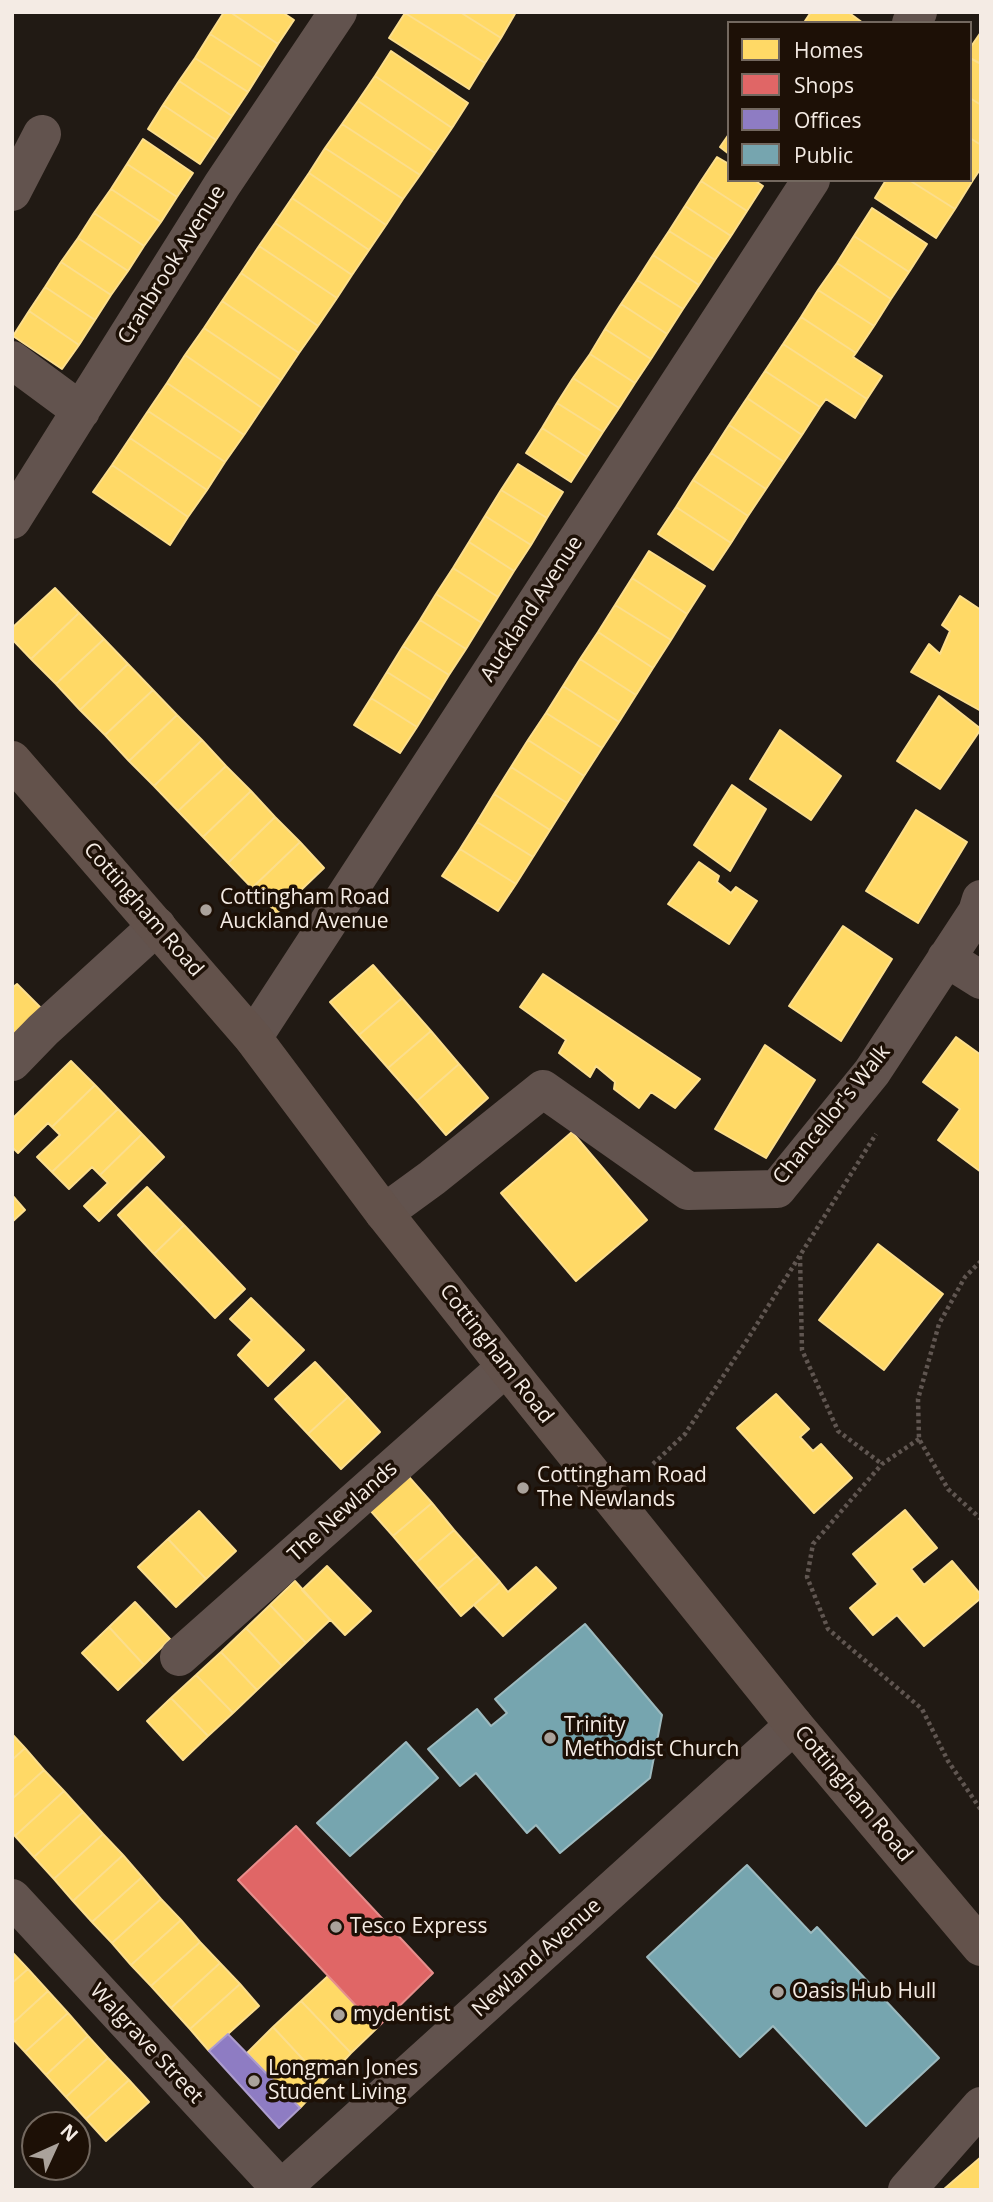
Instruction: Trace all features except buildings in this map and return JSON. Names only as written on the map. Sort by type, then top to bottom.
[{"type":"main road","name":"Cottingham Road","points":[[12,760],[253,1038],[384,1213],[506,1367],[794,1725],[981,1947]]},
{"type":"street","name":"Cranbrook Avenue","points":[[12,520],[222,185],[338,12]]},
{"type":"street","points":[[12,192],[42,134]]},
{"type":"street","name":"Auckland Avenue","points":[[253,1038],[810,182]]},
{"type":"street","points":[[12,360],[81,411]]},
{"type":"street","name":"Chancellor's Walk","points":[[384,1213],[543,1089],[688,1191],[777,1189],[872,1072],[977,912],[981,899]]},
{"type":"street","points":[[12,1062],[43,1030],[157,926]]},
{"type":"street","points":[[946,958],[981,980]]},
{"type":"street","name":"The Newlands","points":[[179,1657],[506,1367]]},
{"type":"street","name":"Newland Avenue","points":[[281,2190],[794,1725]]},
{"type":"street","name":"Walgrave Street","points":[[12,1898],[281,2190]]},
{"type":"street","points":[[907,2190],[981,2106]]},
{"type":"path","points":[[653,1464],[685,1434],[881,1126]]},
{"type":"path","points":[[800,1256],[802,1350],[838,1431],[882,1464]]},
{"type":"path","points":[[981,1261],[965,1277],[940,1324],[918,1399],[919,1440],[948,1489],[981,1519]]},
{"type":"path","points":[[919,1440],[882,1464],[813,1544],[807,1577],[828,1629],[922,1709],[948,1761],[981,1810]]},
{"type":"place","name":"Cottingham Road Auckland Avenue","points":[[206,910]]},
{"type":"place","name":"Cottingham Road The Newlands","points":[[523,1488]]},
{"type":"place","name":"Trinity Methodist Church","points":[[550,1738]]},
{"type":"place","name":"Tesco Express","points":[[336,1927]]},
{"type":"place","name":"Oasis Hub Hull","points":[[778,1992]]},
{"type":"place","name":"mydentist","points":[[339,2015]]},
{"type":"place","name":"Longman Jones Student Living","points":[[254,2081]]}]
